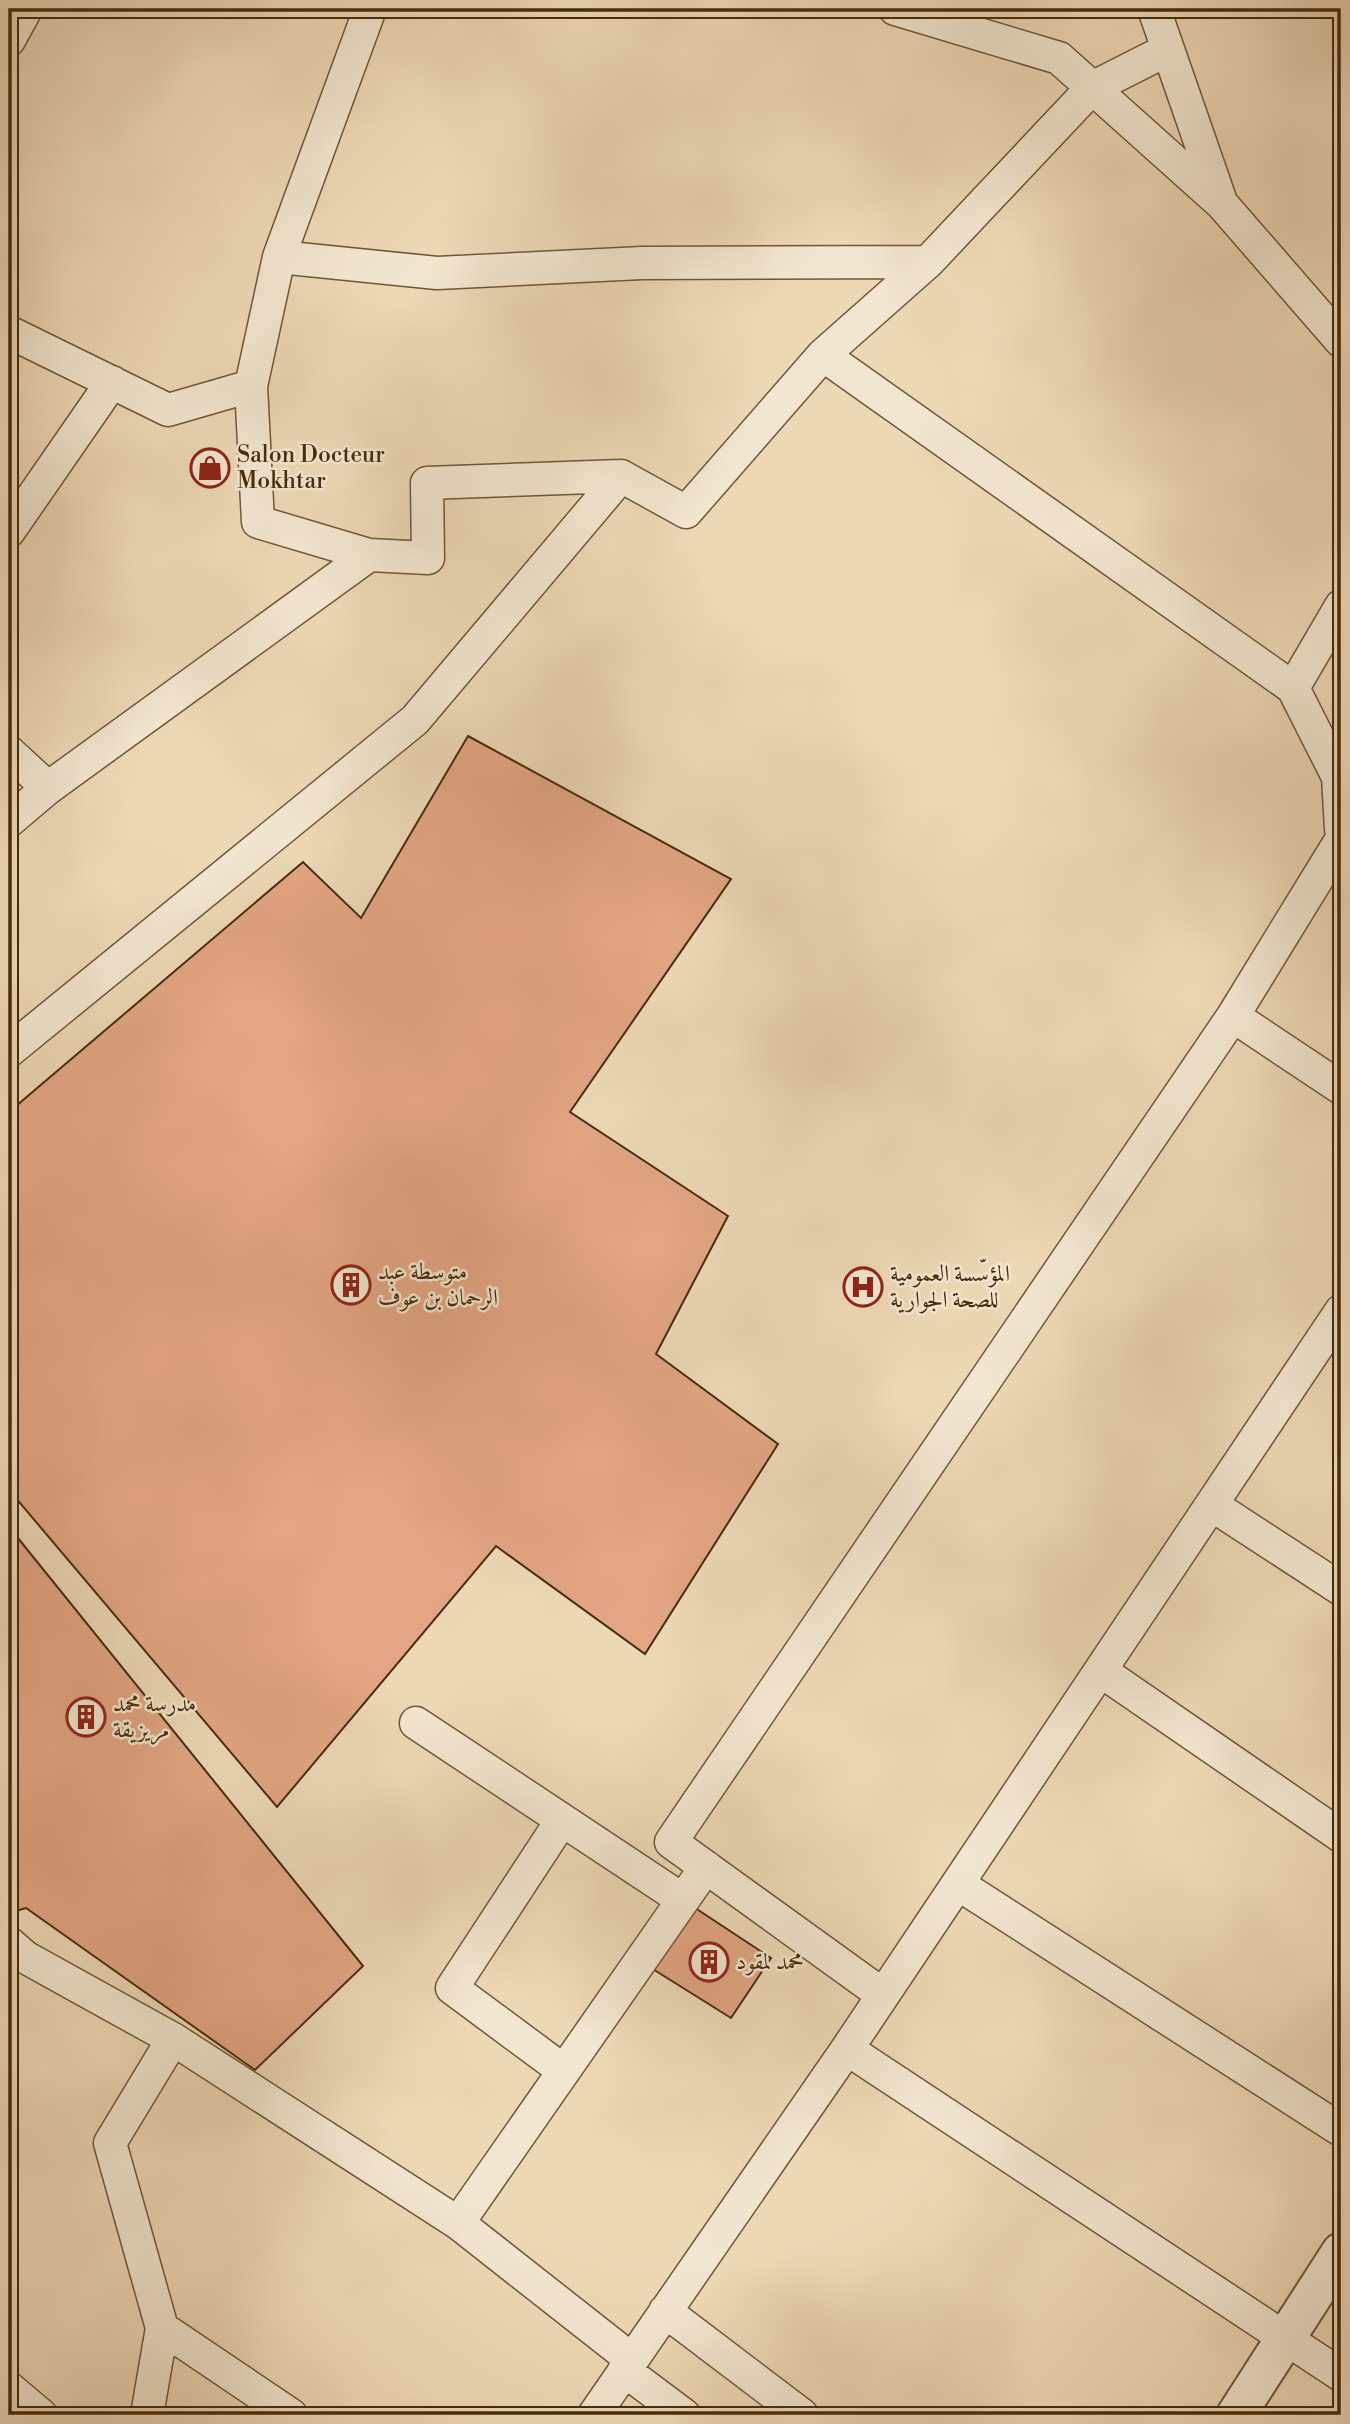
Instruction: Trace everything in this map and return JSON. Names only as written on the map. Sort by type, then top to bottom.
[{"type":"street","points":[[9,40],[26,9]]},
{"type":"street","points":[[370,9],[279,257],[251,386],[258,522],[369,555],[428,558],[427,483],[621,476],[686,512],[823,355],[928,262],[1092,88],[1167,50]]},
{"type":"street","points":[[895,9],[1059,58],[1222,204],[1341,341]]},
{"type":"street","points":[[1154,9],[1222,204]]},
{"type":"street","points":[[279,257],[437,273],[642,263],[928,262]]},
{"type":"street","points":[[9,332],[168,410],[251,386]]},
{"type":"street","points":[[823,355],[1293,688],[1338,776],[1341,829]]},
{"type":"street","points":[[9,531],[112,382]]},
{"type":"street","points":[[9,1051],[415,720],[621,476]]},
{"type":"street","points":[[9,821],[48,788],[369,555]]},
{"type":"street","points":[[1293,688],[1341,606]]},
{"type":"street","points":[[9,752],[48,788]]},
{"type":"street","points":[[646,1876],[1233,1016],[1341,840]]},
{"type":"street","points":[[1233,1016],[1341,1088]]},
{"type":"street","points":[[594,2415],[847,2049],[1212,1504],[1336,1330]]},
{"type":"street","points":[[1212,1504],[1341,1589]]},
{"type":"street","points":[[1101,1671],[1341,1836]]},
{"type":"street","points":[[416,1723],[683,1900]]},
{"type":"street","points":[[562,1820],[452,1988],[564,2071]]},
{"type":"street","points":[[671,1842],[883,1995]]},
{"type":"street","points":[[458,2222],[706,1867]]},
{"type":"street","points":[[958,1884],[1341,2130]]},
{"type":"street","points":[[9,1943],[25,1957],[173,2039],[458,2222],[684,2415]]},
{"type":"street","points":[[147,2415],[162,2328],[110,2143],[173,2039]]},
{"type":"street","points":[[847,2049],[1341,2375]]},
{"type":"street","points":[[1236,2415],[1341,2252]]},
{"type":"street","points":[[665,2311],[801,2415]]},
{"type":"street","points":[[162,2328],[291,2415]]},
{"type":"street","points":[[9,2388],[41,2415]]},
{"type":"building","name":"متوسطة عبد الرحمان بن عوف","points":[[468,736],[731,879],[570,1112],[728,1216],[656,1354],[778,1444],[645,1654],[496,1546],[277,1807],[9,1490],[9,1112],[303,862],[361,918]]},
{"type":"building","name":"مدرسة محمد مريزيقة","points":[[9,1527],[363,1966],[255,2070],[26,1908],[9,1913]]},
{"type":"building","name":"محمد لمقود","points":[[683,1900],[771,1958],[731,2018],[648,1966]]},
{"type":"place","name":"Salon Docteur Mokhtar","points":[[210,468]]},
{"type":"place","name":"متوسطة عبد الرحمان بن عوف","points":[[351,1285]]},
{"type":"place","name":"المؤسّسة العمومية للصحة الجوارية","points":[[863,1287]]},
{"type":"place","name":"مدرسة محمد مريزيقة","points":[[86,1717]]},
{"type":"place","name":"محمد لمقود","points":[[709,1962]]}]
